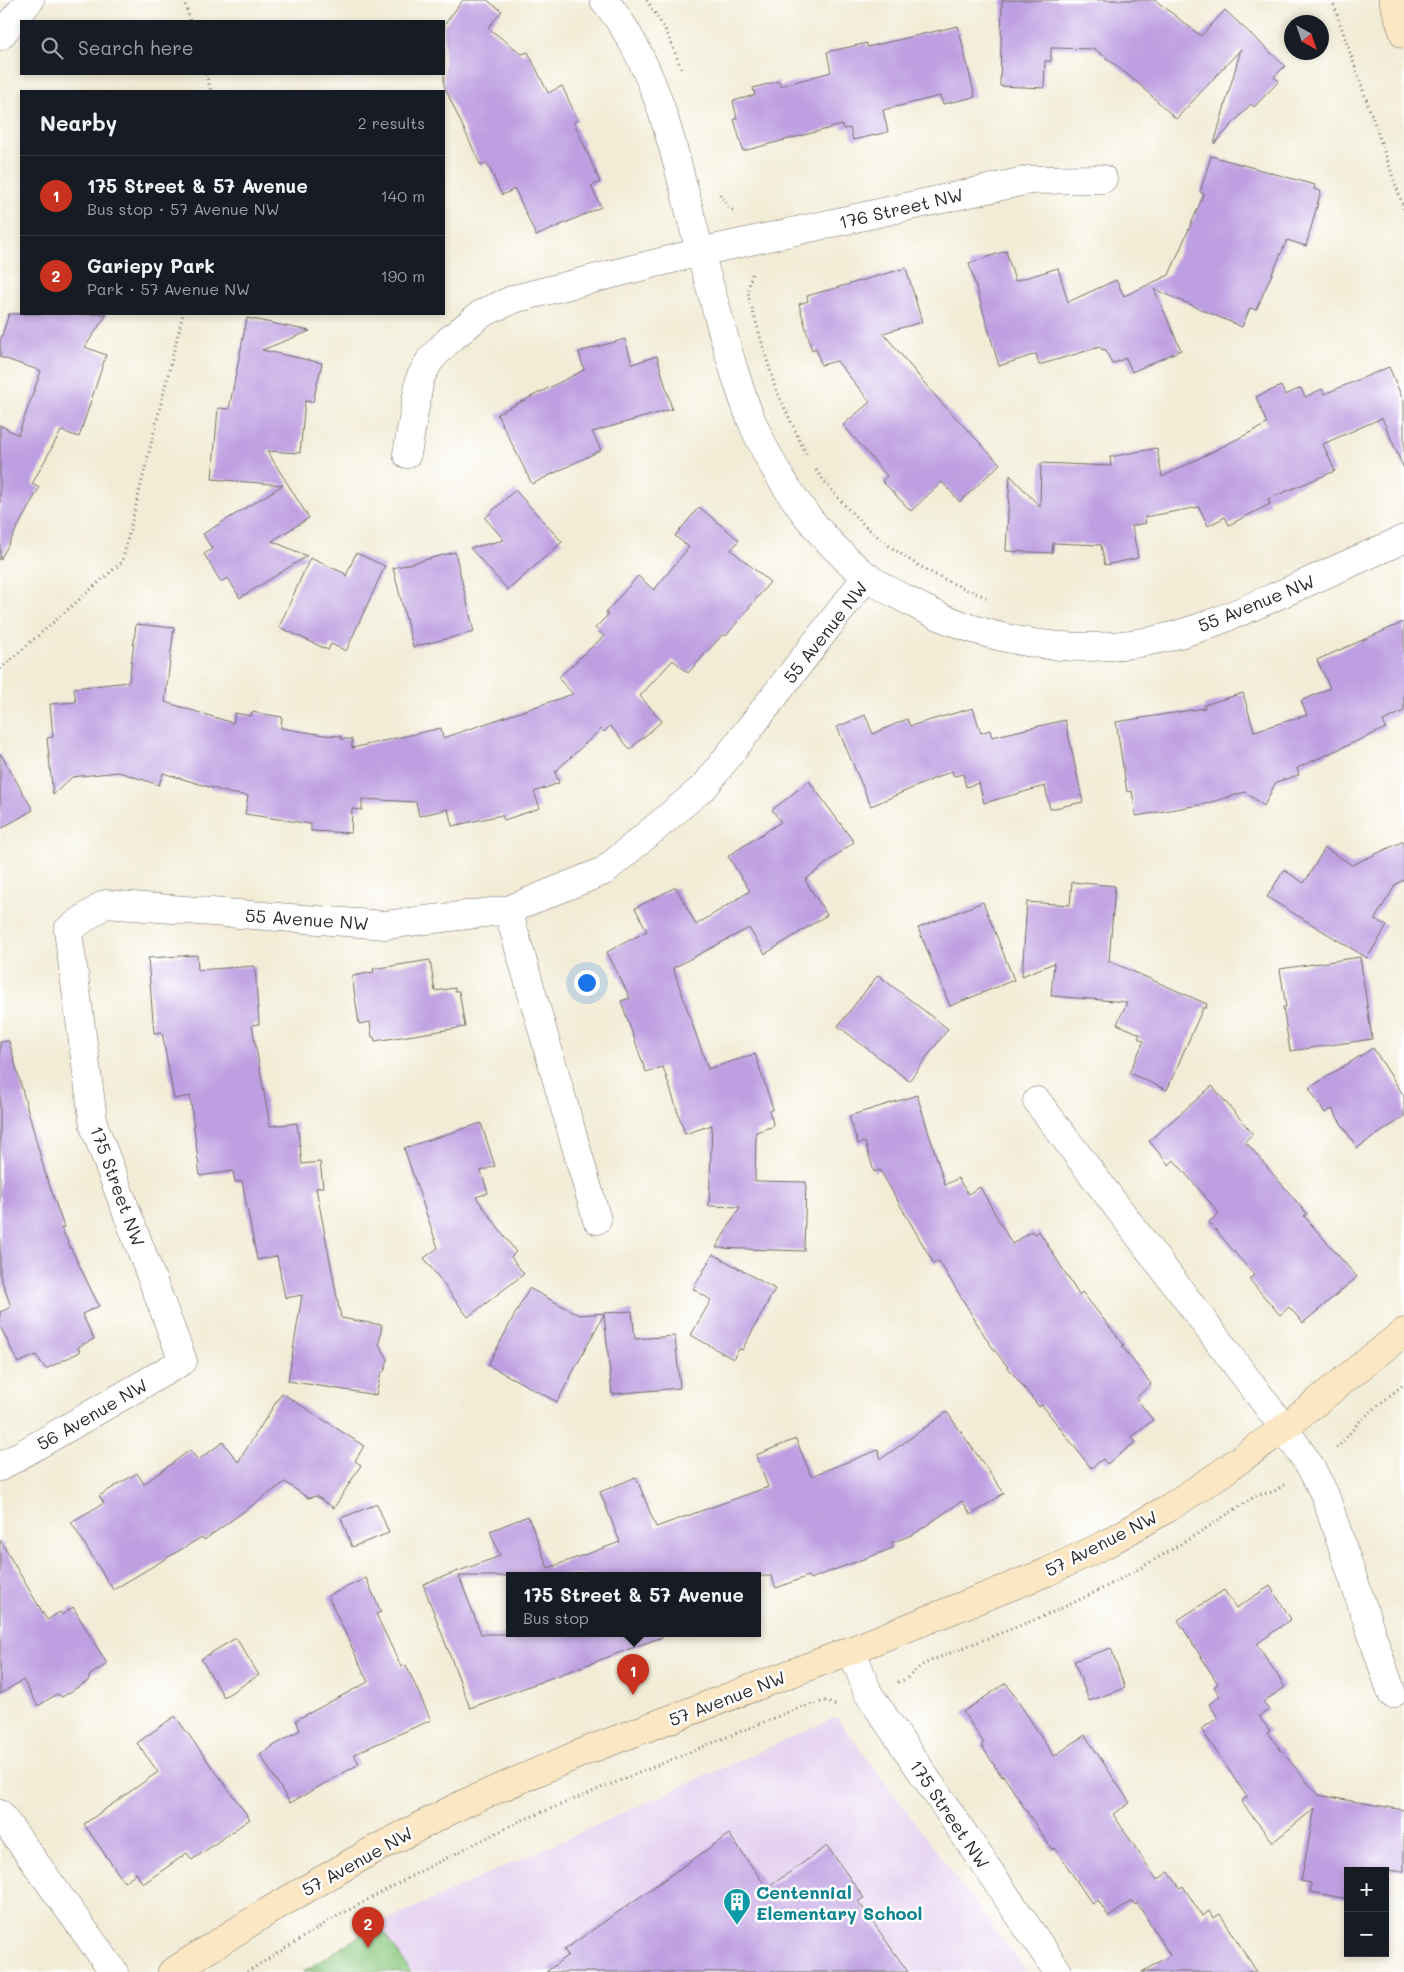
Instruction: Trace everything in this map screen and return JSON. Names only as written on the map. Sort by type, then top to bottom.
[{"type":"street","points":[[0,36],[30,0]]},
{"type":"street","points":[[604,0],[636,47],[648,72],[666,128],[741,391],[753,425],[768,456],[793,495],[822,534],[867,576]]},
{"type":"street","points":[[1393,0],[1404,34]]},
{"type":"street","name":"176 Street NW","points":[[407,454],[420,378],[430,360],[448,341],[481,314],[514,299],[700,252],[1029,180],[1103,180]]},
{"type":"street","name":"55 Avenue NW","points":[[105,904],[385,925],[508,910],[604,871],[705,786],[867,576],[929,612],[968,628],[1013,640],[1074,647],[1114,646],[1157,640],[1220,621],[1404,539]]},
{"type":"street","name":"175 Street NW","points":[[105,904],[68,930],[94,1126],[183,1361]]},
{"type":"street","points":[[508,910],[597,1220]]},
{"type":"street","points":[[1037,1101],[1284,1428],[1310,1466],[1325,1495],[1392,1694]]},
{"type":"street","name":"57 Avenue NW","points":[[172,1972],[270,1910],[370,1852],[466,1803],[586,1751],[852,1650],[1047,1572],[1106,1544],[1194,1492],[1284,1428],[1404,1332]]},
{"type":"street","name":"56 Avenue NW","points":[[0,1468],[183,1361]]},
{"type":"street","name":"175 Street NW","points":[[852,1650],[868,1693],[882,1715],[1058,1972]]},
{"type":"street","points":[[0,1814],[114,1972]]},
{"type":"path","points":[[184,0],[190,20]]},
{"type":"path","points":[[1332,0],[1404,209]]},
{"type":"path","points":[[206,75],[211,90]]},
{"type":"path","points":[[752,273],[748,290],[749,298],[775,387],[810,460]]},
{"type":"path","points":[[0,669],[122,562],[183,315]]},
{"type":"path","points":[[814,468],[835,496],[889,547],[919,567],[960,587],[993,600]]},
{"type":"path","points":[[1343,1443],[1346,1436],[1362,1420],[1404,1384]]},
{"type":"path","points":[[247,1972],[352,1909],[421,1871],[518,1822],[796,1709],[825,1701],[835,1705]]},
{"type":"shaded area","points":[[836,1717],[1027,1972],[411,1972],[378,1924]]},
{"type":"green space","points":[[378,1924],[411,1972],[303,1972]]},
{"type":"building","points":[[463,0],[487,0],[502,11],[488,28],[522,54],[528,52],[548,93],[562,86],[578,120],[574,122],[600,182],[591,186],[601,207],[536,236],[515,189],[502,195],[487,163],[481,166],[444,86],[445,24]]},
{"type":"building","points":[[1002,0],[1155,0],[1201,36],[1225,10],[1285,66],[1274,77],[1279,81],[1254,107],[1251,104],[1214,144],[1241,49],[1176,119],[1138,83],[1095,49],[1051,48],[1051,61],[1045,61],[1044,88],[1000,86]]},
{"type":"building","points":[[958,26],[975,97],[943,104],[940,96],[883,110],[888,132],[853,140],[850,128],[843,129],[842,125],[743,151],[734,119],[737,118],[733,101],[755,95],[753,88],[779,81],[780,86],[831,72],[827,52],[867,43],[867,47]]},
{"type":"building","points":[[1211,156],[1315,185],[1314,189],[1321,191],[1306,246],[1287,240],[1256,310],[1250,308],[1242,327],[1154,289],[1181,350],[1132,372],[1126,358],[1112,364],[1105,349],[1102,350],[1100,347],[1039,365],[1036,354],[999,366],[969,263],[1006,251],[1015,281],[1058,268],[1068,302],[1116,280],[1124,296],[1169,275],[1204,194],[1200,192]]},
{"type":"building","points":[[906,268],[922,322],[883,333],[937,398],[1000,464],[960,502],[942,482],[911,511],[882,481],[887,476],[843,425],[870,402],[837,361],[821,365],[816,348],[812,350],[799,304],[808,301],[807,296]]},
{"type":"building","points":[[9,314],[106,315],[85,347],[106,355],[79,437],[61,431],[32,484],[39,488],[0,560],[0,425],[18,435],[41,371],[0,357],[0,341]]},
{"type":"building","points":[[247,318],[310,331],[262,350],[322,363],[313,402],[305,401],[300,453],[267,451],[309,518],[272,541],[307,556],[240,598],[228,578],[221,582],[204,554],[212,549],[203,534],[283,485],[212,479],[218,408],[229,409]]},
{"type":"building","points":[[625,339],[632,364],[657,356],[672,409],[592,432],[601,450],[532,484],[497,414],[584,370],[579,352]]},
{"type":"building","points":[[1389,367],[1404,402],[1404,469],[1382,418],[1323,444],[1335,471],[1268,499],[1270,504],[1229,525],[1225,517],[1208,526],[1199,507],[1145,517],[1146,523],[1132,526],[1138,558],[1105,565],[1101,545],[1053,543],[1052,553],[1006,551],[1010,475],[1040,507],[1041,463],[1111,466],[1110,457],[1157,448],[1162,477],[1267,424],[1256,397],[1281,386],[1285,395],[1301,388],[1305,397],[1322,389],[1324,394]]},
{"type":"building","points":[[515,490],[562,542],[508,590],[470,548],[504,540],[485,518]]},
{"type":"building","points":[[699,507],[739,540],[731,550],[770,582],[726,636],[723,634],[688,673],[673,660],[640,696],[662,721],[630,749],[610,726],[604,732],[601,729],[555,772],[559,783],[534,792],[540,808],[504,820],[502,815],[452,826],[448,809],[419,816],[416,802],[362,799],[362,810],[352,809],[351,833],[311,831],[311,824],[245,814],[248,796],[229,793],[163,773],[159,785],[119,772],[72,777],[53,795],[47,738],[53,737],[50,704],[76,702],[74,688],[129,682],[136,624],[174,628],[165,702],[233,723],[235,713],[251,716],[252,712],[282,717],[281,728],[341,736],[341,739],[352,739],[352,748],[441,728],[443,738],[573,694],[558,678],[604,636],[595,628],[608,615],[606,612],[638,576],[654,590],[689,547],[675,536]]},
{"type":"building","points":[[455,552],[474,632],[413,647],[393,568]]},
{"type":"building","points":[[356,553],[385,566],[346,651],[331,644],[328,650],[279,627],[310,558],[344,573],[346,576]]},
{"type":"building","points":[[1404,622],[1404,711],[1383,721],[1386,728],[1297,768],[1299,775],[1276,782],[1264,806],[1245,792],[1205,804],[1136,816],[1132,791],[1127,792],[1116,722],[1205,708],[1204,705],[1243,693],[1254,731],[1307,715],[1301,701],[1330,688],[1317,660]]},
{"type":"building","points":[[973,708],[981,733],[990,730],[992,737],[1065,720],[1083,802],[1050,809],[1045,786],[984,803],[979,783],[966,787],[963,774],[954,776],[952,771],[871,806],[837,727],[865,715],[873,734],[907,719],[910,726]]},
{"type":"building","points":[[0,753],[33,810],[0,829]]},
{"type":"building","points":[[809,781],[854,842],[805,880],[827,915],[765,954],[749,928],[673,968],[708,1069],[755,1054],[773,1109],[769,1111],[774,1126],[756,1132],[755,1181],[806,1182],[804,1251],[716,1248],[740,1207],[709,1206],[712,1125],[685,1134],[663,1067],[646,1072],[621,1001],[630,998],[607,952],[647,931],[635,908],[676,887],[696,925],[750,891],[728,856],[781,822],[772,810]]},
{"type":"building","points":[[1404,841],[1404,880],[1396,884],[1375,919],[1387,926],[1367,958],[1267,897],[1284,870],[1304,883],[1325,848],[1352,865]]},
{"type":"building","points":[[1072,882],[1115,886],[1109,961],[1207,1004],[1206,1008],[1203,1008],[1167,1090],[1129,1073],[1144,1041],[1138,1038],[1140,1034],[1117,1024],[1127,1002],[1051,996],[1054,963],[1022,976],[1027,902],[1070,905]]},
{"type":"building","points":[[983,902],[1014,980],[950,1006],[918,928]]},
{"type":"building","points":[[197,955],[198,970],[255,966],[259,1024],[252,1025],[270,1126],[297,1123],[302,1164],[320,1162],[323,1187],[316,1188],[341,1318],[382,1325],[379,1344],[388,1359],[385,1370],[381,1373],[376,1395],[288,1381],[302,1295],[285,1298],[277,1256],[257,1260],[242,1181],[235,1182],[233,1171],[200,1176],[190,1096],[174,1099],[162,1032],[154,1033],[148,958]]},
{"type":"building","points":[[1360,957],[1372,1039],[1290,1051],[1283,1007],[1286,1007],[1280,969]]},
{"type":"building","points":[[430,960],[435,991],[455,988],[455,991],[459,991],[465,1027],[375,1041],[374,1037],[372,1037],[370,1022],[359,1024],[352,976],[374,972],[373,969]]},
{"type":"building","points":[[878,975],[948,1029],[909,1081],[838,1026]]},
{"type":"building","points":[[9,1041],[45,1173],[64,1227],[61,1228],[99,1306],[82,1314],[94,1339],[78,1347],[80,1352],[46,1369],[36,1355],[18,1363],[0,1326],[0,1312],[11,1307],[0,1275],[0,1042]]},
{"type":"building","points":[[1373,1048],[1404,1096],[1404,1117],[1357,1148],[1332,1109],[1325,1113],[1309,1088]]},
{"type":"building","points":[[1212,1086],[1253,1134],[1245,1141],[1307,1214],[1304,1216],[1357,1277],[1303,1323],[1289,1307],[1280,1315],[1249,1279],[1254,1275],[1209,1222],[1219,1213],[1174,1160],[1169,1165],[1149,1141]]},
{"type":"building","points":[[917,1095],[945,1185],[958,1178],[968,1194],[980,1187],[1012,1244],[1032,1231],[1034,1234],[1039,1231],[1079,1295],[1082,1292],[1124,1345],[1122,1346],[1151,1384],[1136,1398],[1153,1420],[1132,1437],[1136,1442],[1107,1464],[1103,1459],[1091,1468],[1042,1405],[1039,1407],[989,1343],[939,1261],[934,1264],[880,1170],[874,1172],[865,1142],[858,1144],[849,1116]]},
{"type":"building","points":[[481,1123],[495,1166],[481,1171],[488,1193],[476,1197],[516,1252],[511,1257],[524,1274],[468,1317],[424,1258],[438,1248],[404,1148]]},
{"type":"building","points":[[713,1254],[775,1289],[742,1350],[739,1349],[733,1359],[691,1335],[711,1300],[693,1289]]},
{"type":"building","points":[[529,1288],[579,1315],[632,1311],[635,1339],[675,1336],[680,1388],[612,1394],[604,1314],[557,1402],[488,1365]]},
{"type":"building","points":[[282,1393],[364,1446],[355,1461],[361,1465],[334,1508],[316,1496],[308,1498],[285,1482],[204,1540],[202,1537],[113,1590],[71,1522],[104,1503],[99,1496],[137,1473],[144,1484],[190,1450],[198,1460],[223,1442],[238,1462]]},
{"type":"building","points":[[947,1412],[1004,1493],[971,1515],[962,1501],[914,1534],[891,1543],[893,1548],[810,1579],[808,1576],[776,1588],[771,1576],[761,1576],[761,1572],[506,1572],[506,1576],[459,1576],[481,1634],[506,1634],[506,1637],[662,1637],[470,1708],[423,1584],[500,1556],[490,1531],[528,1516],[548,1568],[620,1542],[600,1492],[636,1477],[656,1527],[768,1487],[756,1455],[796,1439],[811,1476],[878,1450],[881,1459]]},
{"type":"building","points":[[377,1504],[389,1533],[352,1547],[341,1518]]},
{"type":"building","points":[[0,1540],[47,1620],[60,1612],[62,1615],[73,1607],[107,1664],[90,1675],[88,1681],[62,1697],[57,1694],[38,1706],[23,1680],[0,1694]]},
{"type":"building","points":[[366,1578],[381,1612],[376,1614],[401,1667],[406,1665],[431,1720],[354,1754],[359,1764],[290,1803],[260,1754],[300,1730],[296,1720],[368,1682],[328,1596]]},
{"type":"building","points":[[1270,1586],[1291,1619],[1257,1644],[1285,1687],[1263,1702],[1269,1710],[1259,1716],[1270,1731],[1267,1733],[1318,1795],[1404,1810],[1404,1871],[1389,1871],[1389,1867],[1344,1867],[1344,1898],[1310,1892],[1311,1883],[1301,1881],[1315,1808],[1273,1842],[1241,1802],[1247,1797],[1201,1729],[1218,1718],[1209,1704],[1220,1696],[1214,1687],[1218,1684],[1178,1620],[1224,1590],[1236,1608]]},
{"type":"building","points":[[236,1638],[259,1675],[224,1697],[201,1659]]},
{"type":"building","points":[[1111,1648],[1125,1688],[1089,1701],[1074,1661]]},
{"type":"building","points":[[1006,1683],[1054,1756],[1085,1735],[1130,1803],[1113,1814],[1157,1880],[1169,1872],[1180,1888],[1183,1886],[1202,1916],[1209,1911],[1213,1918],[1220,1914],[1257,1972],[1142,1972],[1170,1955],[1137,1903],[1135,1905],[1132,1901],[1109,1917],[1098,1900],[1092,1904],[1055,1848],[1052,1850],[1003,1775],[1002,1777],[981,1745],[984,1743],[963,1712]]},
{"type":"building","points":[[175,1716],[250,1819],[192,1860],[187,1853],[143,1884],[136,1873],[124,1882],[84,1824],[158,1772],[137,1743]]},
{"type":"building","name":"Centennial Elementary School","points":[[729,1834],[767,1888],[827,1846],[864,1898],[858,1901],[908,1972],[546,1972],[568,1955],[564,1950]]},
{"type":"place","name":"175 Street & 57 Avenue","points":[[633,1695]]},
{"type":"place","name":"Centennial Elementary School","points":[[737,1926]]},
{"type":"place","name":"Gariepy Park","points":[[368,1948]]}]
